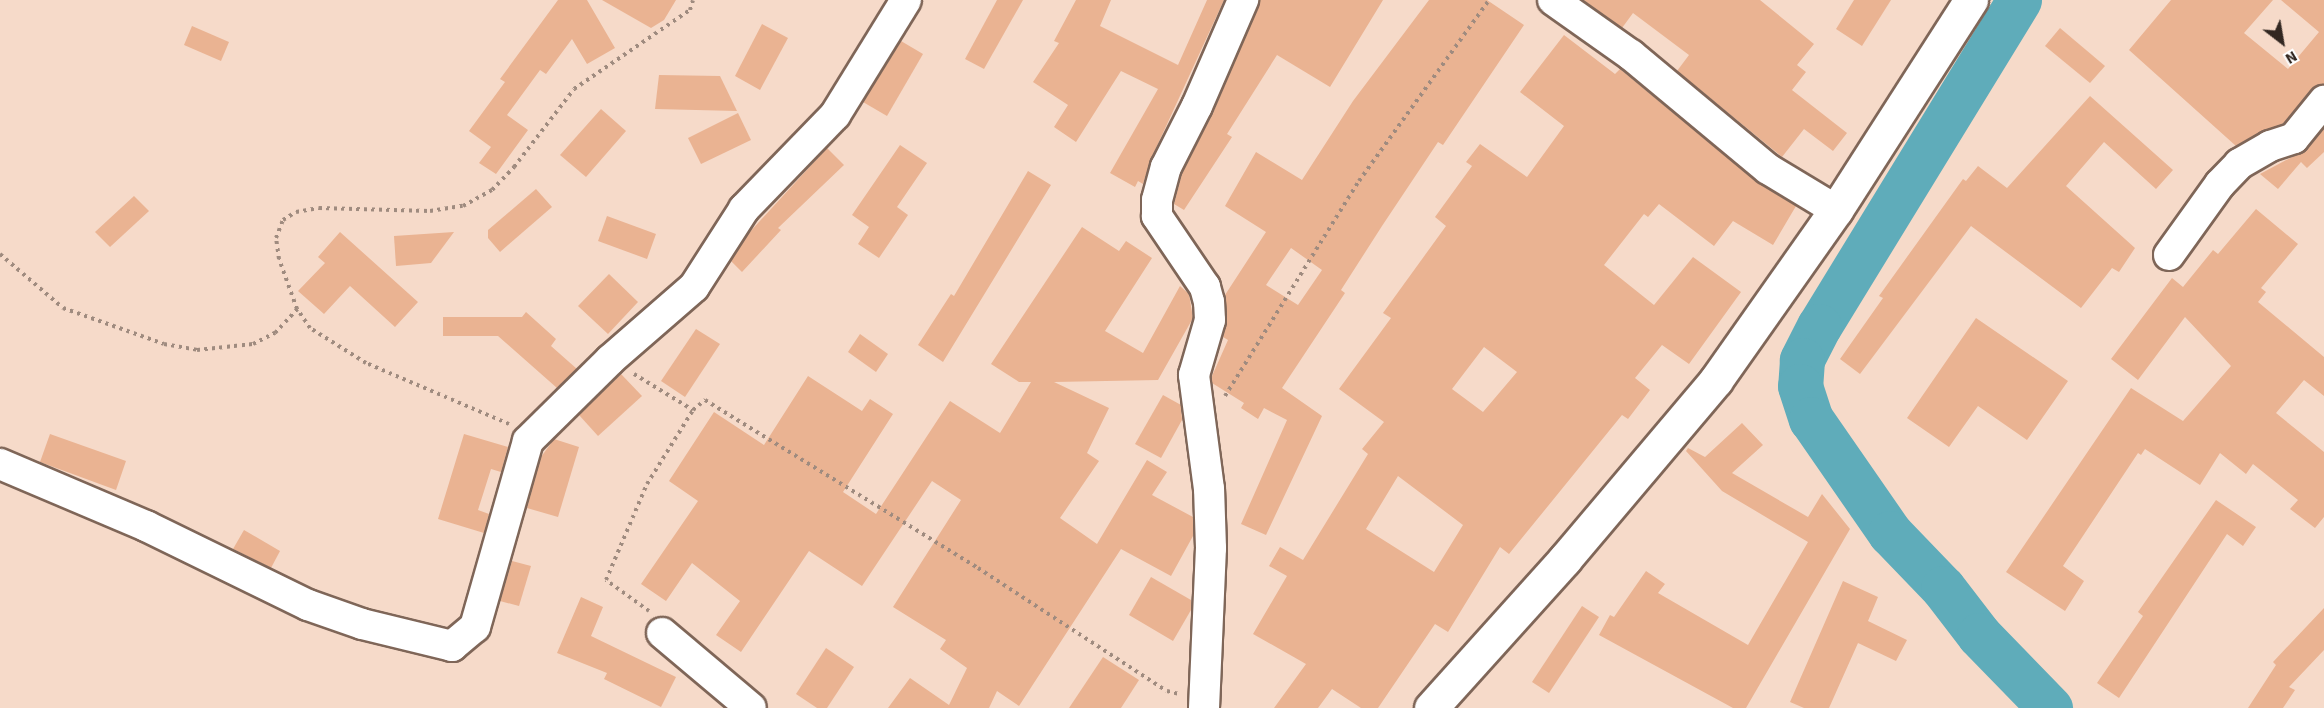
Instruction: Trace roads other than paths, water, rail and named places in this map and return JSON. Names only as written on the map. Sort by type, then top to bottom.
[{"type":"street","points":[[0,464],[146,526],[308,605],[362,624],[452,646],[475,627],[528,441],[610,360],[694,287],[744,209],[835,115],[906,0]]},
{"type":"street","points":[[1204,704],[1211,548],[1202,433],[1194,375],[1210,320],[1209,302],[1205,287],[1157,216],[1157,200],[1166,167],[1197,106],[1243,0]]},
{"type":"street","points":[[1553,0],[1631,55],[1768,169],[1836,210]]},
{"type":"street","points":[[1431,708],[1565,559],[1716,380],[1836,210],[1971,0]]},
{"type":"street","points":[[2169,255],[2220,184],[2240,164],[2270,146],[2294,138],[2324,101]]},
{"type":"street","points":[[662,633],[751,708]]},
{"type":"waterway","points":[[2019,0],[1819,326],[1802,360],[1800,386],[1811,419],[1890,533],[1943,588],[1979,635],[2050,708]]}]
